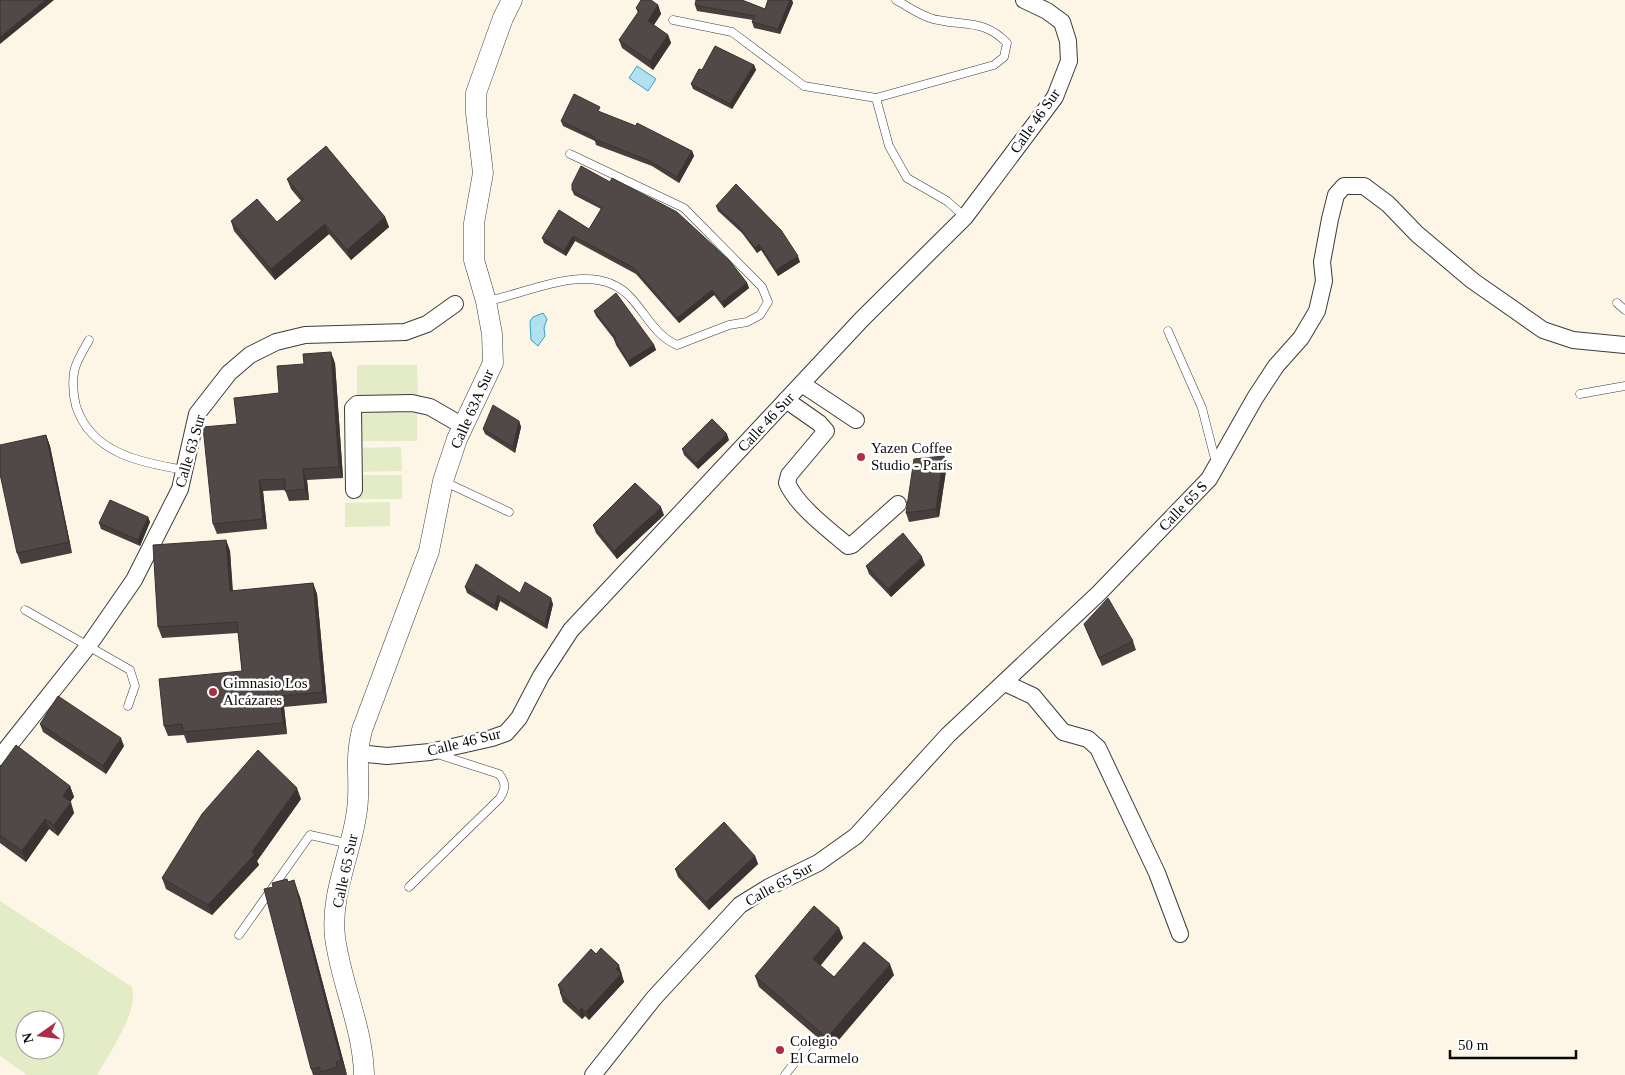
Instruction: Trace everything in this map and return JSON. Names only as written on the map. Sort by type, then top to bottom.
[{"type":"street","name":"Calle 63A Sur","points":[[357,753],[380,680],[429,551],[443,481],[463,426],[493,363],[492,334],[486,301],[474,260],[474,223],[483,173],[476,113],[476,93],[503,18],[512,0]]},
{"type":"street","name":"Calle 46 Sur","points":[[357,753],[387,756],[430,752],[492,738],[513,727],[541,676],[570,630],[862,319],[965,217],[1055,97],[1069,61],[1068,41],[1062,22],[1047,11],[1024,0]]},
{"type":"street","name":"Calle 65 S","points":[[978,707],[1099,593],[1217,468],[1255,398],[1276,366],[1301,338],[1317,311],[1324,281],[1322,262],[1336,195],[1344,186],[1364,186],[1388,204],[1417,234],[1473,282],[1543,330],[1582,342],[1625,345]]},
{"type":"street","name":"Calle 63 Sur","points":[[0,757],[88,645],[134,580],[180,489],[197,414],[229,372],[250,355],[276,342],[305,335],[405,332],[427,324],[455,304]]},
{"type":"street","points":[[802,384],[856,420]]},
{"type":"street","points":[[786,400],[826,430],[825,434],[789,475],[787,483],[792,494],[830,530],[848,546],[852,545],[898,504]]},
{"type":"street","points":[[354,490],[353,408],[357,404],[412,403],[430,407],[463,426]]},
{"type":"street","points":[[1005,683],[1033,696],[1063,732],[1088,739],[1098,748],[1158,873],[1180,934]]},
{"type":"street","name":"Calle 65 Sur","points":[[593,1075],[654,998],[740,906],[769,887],[818,863],[856,836],[948,735],[978,707]]},
{"type":"street","name":"Calle 65 Sur","points":[[357,753],[358,808],[351,844],[336,896],[334,935],[338,958],[360,1038],[364,1075]]},
{"type":"lane","points":[[673,20],[732,32],[804,86],[876,98],[994,65],[1004,57],[1007,43],[996,31],[977,25],[936,20],[896,0]]},
{"type":"lane","points":[[876,98],[889,146],[907,178],[947,201],[965,217]]},
{"type":"lane","points":[[486,301],[532,291],[554,282],[575,279],[598,280],[617,285],[631,298],[664,339],[677,345],[729,325],[747,322],[760,315],[768,302],[762,286],[684,208],[570,154]]},
{"type":"lane","points":[[1617,303],[1625,310]]},
{"type":"lane","points":[[1168,331],[1202,408],[1217,468]]},
{"type":"lane","points":[[89,340],[75,368],[73,396],[81,419],[100,442],[122,455],[148,464],[185,470]]},
{"type":"lane","points":[[1580,394],[1625,386]]},
{"type":"lane","points":[[443,481],[509,512]]},
{"type":"lane","points":[[26,610],[130,670],[135,686],[128,706]]},
{"type":"lane","points":[[409,887],[500,798],[505,790],[505,782],[499,774],[430,752]]},
{"type":"lane","points":[[239,934],[310,835],[351,844]]},
{"type":"lane","points":[[785,1075],[809,1044]]},
{"type":"green space","points":[[357,365],[417,365],[418,398],[357,398]]},
{"type":"green space","points":[[356,408],[417,408],[417,441],[356,441]]},
{"type":"green space","points":[[401,447],[402,471],[356,472],[356,448]]},
{"type":"green space","points":[[356,475],[402,475],[402,499],[356,499]]},
{"type":"green space","points":[[390,502],[390,526],[345,527],[345,503]]},
{"type":"green space","points":[[0,901],[132,987],[133,997],[127,1020],[97,1075],[27,1075],[0,1056]]},
{"type":"water","points":[[637,66],[656,79],[648,91],[629,78]]},
{"type":"water","points":[[543,313],[547,319],[544,328],[545,336],[538,346],[531,340],[530,321],[533,317]]},
{"type":"building","points":[[0,0],[45,0],[0,37]]},
{"type":"building","points":[[641,0],[651,0],[658,5],[648,21],[668,35],[650,61],[619,40],[639,11],[636,8]]},
{"type":"building","points":[[696,0],[742,0],[765,9],[768,0],[790,0],[778,29],[752,22],[755,16],[695,5]]},
{"type":"building","points":[[715,46],[754,65],[730,104],[691,84],[699,69],[702,70]]},
{"type":"building","points":[[574,94],[600,107],[598,111],[636,126],[637,123],[692,151],[677,177],[650,161],[594,139],[595,137],[561,121]]},
{"type":"building","points":[[326,146],[385,217],[347,250],[325,224],[271,269],[231,221],[257,199],[277,222],[304,199],[287,179]]},
{"type":"building","points":[[581,166],[610,182],[612,178],[677,212],[729,260],[747,283],[722,302],[712,290],[677,318],[634,268],[573,236],[564,251],[542,238],[559,210],[589,229],[603,206],[572,190],[572,184]]},
{"type":"building","points":[[736,184],[781,230],[798,256],[776,270],[759,244],[755,248],[740,228],[716,206]]},
{"type":"building","points":[[616,293],[654,345],[628,361],[614,339],[616,338],[594,311]]},
{"type":"building","points":[[331,352],[339,467],[303,469],[305,489],[285,491],[285,479],[259,480],[263,519],[213,524],[203,427],[237,424],[234,398],[279,393],[277,366],[304,364],[303,354]]},
{"type":"building","points":[[493,405],[519,421],[513,447],[483,429]]},
{"type":"building","points":[[712,419],[727,434],[696,463],[682,449]]},
{"type":"building","points":[[46,435],[69,542],[17,553],[0,474],[0,445]]},
{"type":"building","points":[[944,456],[936,509],[906,513],[914,459]]},
{"type":"building","points":[[635,483],[661,507],[614,551],[593,525]]},
{"type":"building","points":[[110,500],[148,517],[138,540],[99,523]]},
{"type":"building","points":[[903,533],[922,557],[888,589],[866,566]]},
{"type":"building","points":[[226,540],[230,591],[313,583],[323,692],[280,696],[283,723],[183,732],[182,724],[164,726],[159,679],[242,671],[237,622],[158,627],[153,545]]},
{"type":"building","points":[[476,564],[520,593],[525,582],[551,598],[545,624],[498,595],[495,606],[465,587]]},
{"type":"building","points":[[1108,598],[1133,641],[1099,658],[1084,624]]},
{"type":"building","points":[[58,696],[121,738],[103,766],[40,724]]},
{"type":"building","points":[[16,745],[70,786],[63,796],[71,802],[54,825],[45,819],[22,851],[0,835],[0,767]]},
{"type":"building","points":[[258,750],[297,788],[252,852],[255,854],[208,905],[162,878],[202,814]]},
{"type":"building","points":[[724,822],[755,856],[706,902],[675,869]]},
{"type":"building","points":[[287,879],[288,882],[294,880],[341,1060],[336,1062],[337,1067],[321,1072],[319,1067],[311,1069],[264,889],[273,887],[272,883]]},
{"type":"building","points":[[814,906],[839,928],[813,959],[834,977],[864,942],[890,964],[827,1038],[755,976]]},
{"type":"building","points":[[601,948],[619,965],[616,969],[621,974],[586,1012],[582,1008],[579,1011],[560,993],[563,990],[558,985],[591,949],[596,954]]},
{"type":"place","name":"Yazen Coffee Studio - París","points":[[861,457]]},
{"type":"place","name":"Gimnasio Los Alcázares","points":[[213,692]]},
{"type":"place","name":"Colegio El Carmelo","points":[[780,1050]]}]
